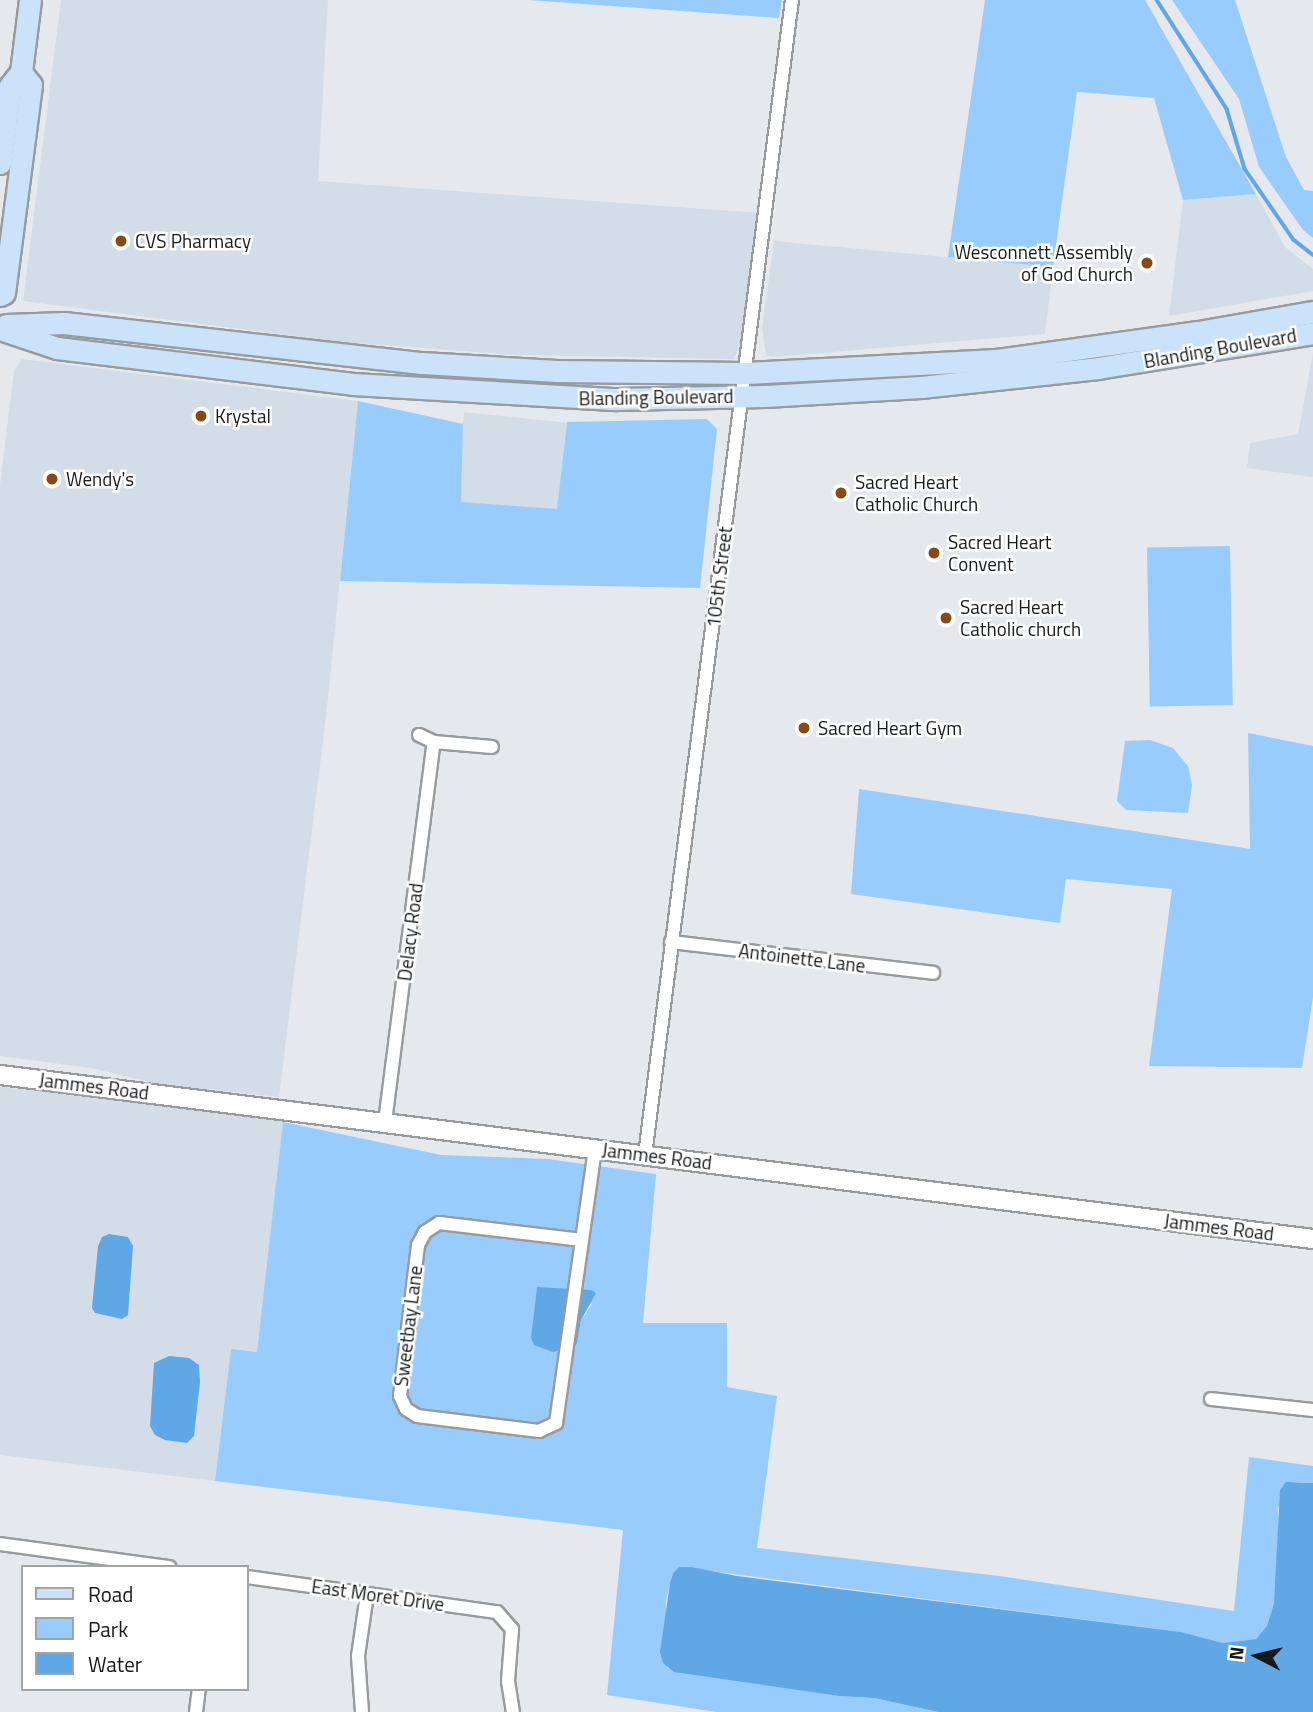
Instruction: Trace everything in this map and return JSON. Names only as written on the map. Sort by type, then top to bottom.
[{"type":"main road","points":[[0,163],[10,86],[22,72],[30,0]]},
{"type":"main road","points":[[0,295],[4,293],[31,85],[22,72]]},
{"type":"main road","name":"Blanding Boulevard","points":[[1200,342],[1313,312]]},
{"type":"main road","name":"Blanding Boulevard","points":[[0,327],[64,323],[310,353],[557,371],[746,373],[997,369]]},
{"type":"main road","name":"Blanding Boulevard","points":[[0,327],[57,348],[384,386],[617,399],[844,392],[1200,342],[1313,333]]},
{"type":"main road","points":[[384,386],[406,377],[469,382],[491,367]]},
{"type":"main road","points":[[492,394],[520,377],[557,371]]},
{"type":"street","name":"105th Street","points":[[645,1155],[792,0]]},
{"type":"street","points":[[419,735],[434,741],[492,747]]},
{"type":"street","name":"Delacy Road","points":[[385,1122],[434,741]]},
{"type":"street","name":"Antoinette Lane","points":[[671,942],[933,973]]},
{"type":"street","name":"Jammes Road","points":[[0,1074],[1313,1239]]},
{"type":"street","name":"Sweetbay Lane","points":[[582,1240],[439,1223],[425,1231],[418,1245],[400,1396],[406,1409],[417,1416],[539,1431],[556,1423],[595,1149]]},
{"type":"street","points":[[1211,1399],[1313,1410]]},
{"type":"street","points":[[0,1544],[154,1565]]},
{"type":"street","name":"East Moret Drive","points":[[248,1577],[497,1612],[512,1629],[508,1681],[513,1712]]},
{"type":"street","points":[[362,1712],[358,1656],[367,1594]]},
{"type":"street","points":[[196,1712],[199,1691]]},
{"type":"shaded area","points":[[61,0],[328,0],[318,181],[760,213],[745,328],[738,351],[733,359],[518,355],[341,342],[23,301]]},
{"type":"shaded area","points":[[1256,194],[1285,247],[1313,269],[1313,291],[1169,316],[1183,200]]},
{"type":"shaded area","points":[[774,241],[1053,267],[1045,334],[774,357],[766,355],[762,328]]},
{"type":"shaded area","points":[[1313,353],[1313,477],[1247,468],[1250,443],[1298,434]]},
{"type":"shaded area","points":[[22,359],[358,401],[327,708],[279,1097],[158,1084],[91,1068],[0,1056],[0,485],[14,371]]},
{"type":"shaded area","points":[[464,412],[566,423],[557,512],[455,502]]},
{"type":"shaded area","points":[[0,1087],[284,1116],[257,1352],[231,1350],[215,1481],[0,1455]]},
{"type":"green space","points":[[528,0],[782,0],[779,18]]},
{"type":"green space","points":[[985,0],[1145,0],[1256,194],[1183,200],[1154,98],[1077,92],[1053,267],[948,257]]},
{"type":"green space","points":[[1172,0],[1235,0],[1286,157],[1304,190],[1313,191],[1313,238],[1303,230],[1259,167],[1239,99]]},
{"type":"green space","points":[[358,401],[463,424],[461,502],[557,509],[567,422],[707,419],[717,429],[700,588],[340,581]]},
{"type":"green space","points":[[1230,546],[1233,705],[1150,706],[1147,547]]},
{"type":"green space","points":[[1248,733],[1313,746],[1313,997],[1302,1068],[1149,1066],[1172,889],[1066,879],[1060,923],[851,894],[859,789],[1250,849]]},
{"type":"green space","points":[[1150,740],[1173,748],[1188,766],[1192,785],[1188,813],[1126,810],[1117,801],[1125,741]]},
{"type":"green space","points":[[283,1122],[441,1155],[548,1159],[656,1174],[643,1323],[727,1323],[727,1387],[777,1396],[757,1548],[999,1576],[1234,1611],[1249,1457],[1313,1466],[1313,1483],[1295,1482],[1278,1508],[1279,1542],[1274,1603],[1267,1627],[1256,1639],[1223,1643],[1181,1632],[679,1567],[673,1573],[666,1600],[667,1668],[839,1696],[874,1698],[938,1712],[716,1712],[607,1695],[623,1530],[215,1481],[231,1349],[257,1352]],"holes":[[[537,1288],[557,1289],[592,1304],[581,1320],[577,1342],[533,1322]]]},
{"type":"water","points":[[109,1234],[128,1237],[133,1246],[128,1315],[122,1319],[95,1313],[92,1308],[98,1246],[102,1237]]},
{"type":"water","points":[[537,1287],[591,1290],[596,1293],[581,1320],[577,1343],[572,1348],[553,1352],[534,1345],[531,1338]]},
{"type":"water","points":[[169,1356],[189,1358],[199,1365],[200,1382],[194,1436],[187,1443],[165,1440],[155,1435],[150,1426],[154,1363]]},
{"type":"water","points":[[1286,1482],[1313,1483],[1313,1712],[938,1712],[874,1698],[839,1696],[674,1672],[663,1663],[660,1652],[670,1583],[673,1573],[679,1567],[1181,1632],[1223,1643],[1256,1639],[1267,1626],[1274,1603],[1280,1490]]},
{"type":"waterway","points":[[1157,0],[1227,109],[1245,169],[1294,240],[1313,255]]},
{"type":"place","name":"CVS Pharmacy","points":[[121,241]]},
{"type":"place","name":"Wesconnett Assembly of God Church","points":[[1147,263]]},
{"type":"place","name":"Krystal","points":[[201,416]]},
{"type":"place","name":"Wendy's","points":[[52,479]]},
{"type":"place","name":"Sacred Heart Catholic Church","points":[[841,493]]},
{"type":"place","name":"Sacred Heart Convent","points":[[934,553]]},
{"type":"place","name":"Sacred Heart Catholic church","points":[[946,618]]},
{"type":"place","name":"Sacred Heart Gym","points":[[804,728]]}]
